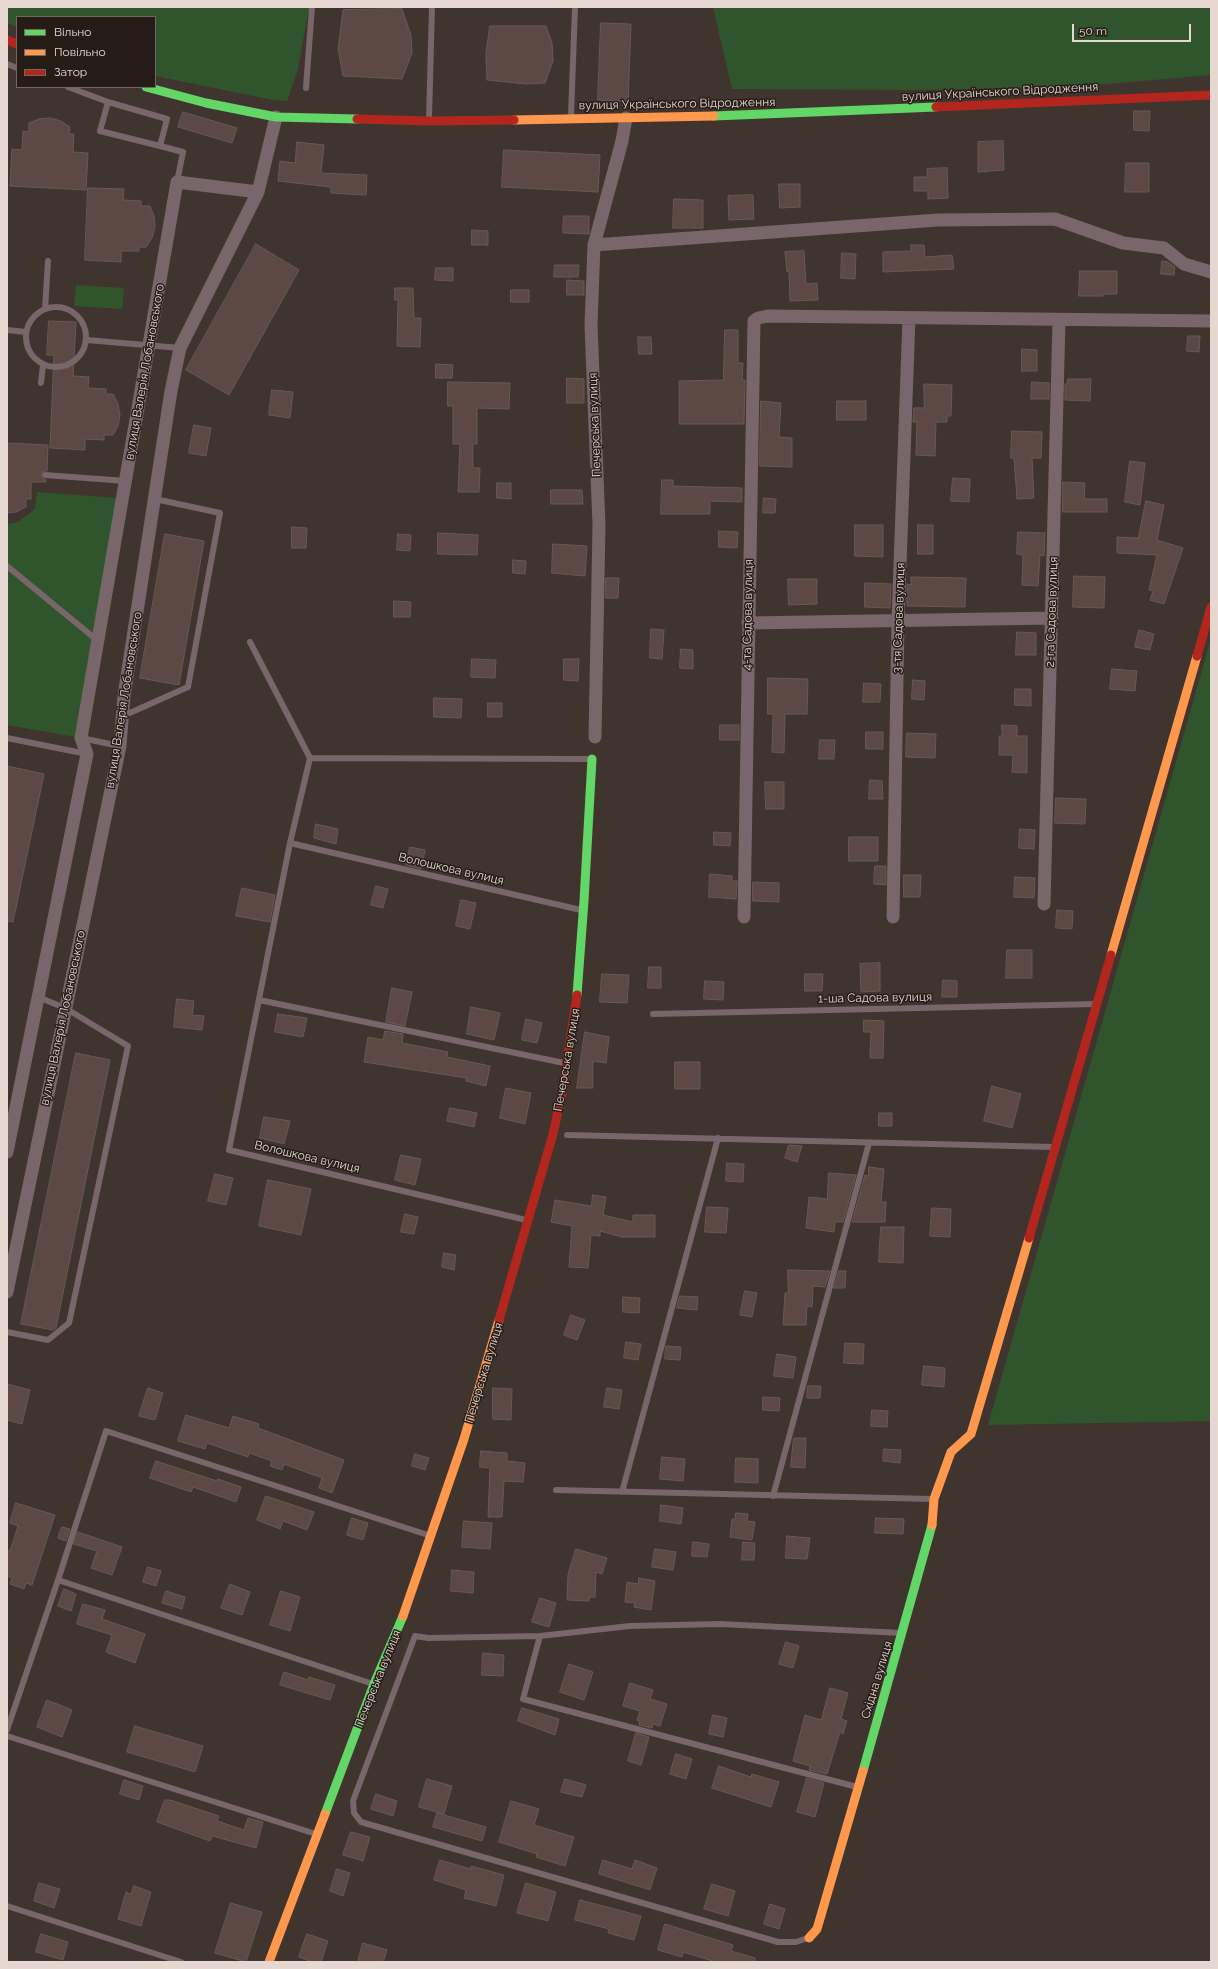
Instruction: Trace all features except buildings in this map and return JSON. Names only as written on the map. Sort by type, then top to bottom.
[{"type":"street","name":"вулиця Українського Відродження","points":[[150,88],[206,103],[276,117],[429,121],[732,116],[1211,95]]},
{"type":"street","name":"вулиця Валерія Лобановського","points":[[7,1292],[120,746],[122,716],[171,391],[180,348],[258,192],[276,117]]},
{"type":"street","name":"Печерська вулиця","points":[[595,736],[599,525],[591,325],[594,245],[622,141],[626,118]]},
{"type":"street","name":"вулиця Валерія Лобановського","points":[[7,1152],[87,754],[82,738],[177,182]]},
{"type":"street","points":[[177,182],[258,192]]},
{"type":"street","points":[[594,245],[938,220],[1055,219],[1123,243],[1164,248],[1184,264],[1211,272]]},
{"type":"street","name":"4-та Садова вулиця","points":[[744,917],[754,321],[762,317],[909,318]]},
{"type":"street","points":[[909,318],[1211,321]]},
{"type":"street","name":"3-тя Садова вулиця","points":[[893,917],[898,620],[909,318]]},
{"type":"street","name":"2-га Садова вулиця","points":[[1044,904],[1060,320]]},
{"type":"street","points":[[1056,1148],[1211,608]]},
{"type":"street","points":[[748,623],[1052,618]]},
{"type":"street","name":"Печерська вулиця","points":[[269,1962],[374,1684],[398,1630],[464,1440],[529,1221],[553,1134],[576,1018],[584,910],[592,759]]},
{"type":"street","name":"Східна вулиця","points":[[809,1938],[817,1929],[857,1787],[903,1633],[932,1531],[934,1499],[951,1452],[971,1434],[1056,1148]]},
{"type":"lane","points":[[306,88],[312,7]]},
{"type":"lane","points":[[429,121],[432,7]]},
{"type":"lane","points":[[571,118],[575,7]]},
{"type":"lane","points":[[71,88],[108,102],[167,118],[160,146],[100,131],[108,102]]},
{"type":"lane","name":"вулиця Валерія Лобановського","points":[[160,146],[182,152],[177,182]]},
{"type":"lane","points":[[45,309],[48,261]]},
{"type":"lane","points":[[55,307],[66,308],[75,313],[82,320],[86,330],[87,340],[84,350],[79,358],[62,368],[52,368],[43,365],[35,359],[29,351],[26,342],[26,332],[30,322],[36,314],[45,309],[55,307]]},
{"type":"lane","points":[[7,330],[26,332]]},
{"type":"lane","points":[[87,340],[180,348]]},
{"type":"lane","points":[[42,383],[43,365]]},
{"type":"lane","points":[[45,475],[126,481]]},
{"type":"lane","points":[[122,716],[188,687],[220,513],[155,499]]},
{"type":"lane","points":[[7,566],[99,641]]},
{"type":"lane","points":[[250,642],[310,758],[592,759]]},
{"type":"lane","points":[[7,738],[87,754]]},
{"type":"lane","points":[[82,738],[120,746]]},
{"type":"lane","name":"Волошкова вулиця","points":[[310,758],[290,843],[229,1150],[529,1221]]},
{"type":"lane","name":"Волошкова вулиця","points":[[290,843],[584,910]]},
{"type":"lane","points":[[7,1332],[48,1340],[69,1323],[128,1046],[66,1008],[38,997]]},
{"type":"lane","points":[[259,1000],[568,1064]]},
{"type":"lane","name":"1-ша Садова вулиця","points":[[653,1014],[1097,1004]]},
{"type":"lane","points":[[567,1135],[1056,1148]]},
{"type":"lane","points":[[622,1492],[718,1138]]},
{"type":"lane","points":[[773,1496],[869,1143]]},
{"type":"lane","points":[[7,1730],[58,1580],[106,1431],[430,1535]]},
{"type":"lane","points":[[556,1490],[934,1499]]},
{"type":"lane","points":[[58,1580],[374,1684]]},
{"type":"lane","points":[[809,1938],[796,1942],[778,1942],[361,1822],[354,1813],[353,1801],[415,1636],[428,1638],[540,1636],[630,1626],[720,1624],[903,1633]]},
{"type":"lane","points":[[540,1636],[523,1699],[857,1787]]},
{"type":"lane","points":[[7,1736],[317,1834]]},
{"type":"lane","points":[[7,1906],[181,1962]]},
{"type":"green space","points":[[7,7],[309,7],[298,69],[287,101],[273,100],[156,76],[156,16],[16,16],[16,27],[7,23]]},
{"type":"green space","points":[[713,7],[1211,7],[1211,75],[1083,86],[922,90],[732,89]]},
{"type":"green space","points":[[76,285],[124,288],[122,309],[74,306]]},
{"type":"green space","points":[[37,492],[117,498],[75,737],[7,725],[7,524],[18,522],[35,509]]},
{"type":"green space","points":[[1211,638],[1211,1421],[988,1425]]},
{"type":"traffic: fast","points":[[150,88],[206,103],[276,117],[357,119]]},
{"type":"traffic: fast","points":[[714,116],[936,107]]},
{"type":"traffic: fast","points":[[577,995],[592,759]]},
{"type":"traffic: fast","points":[[863,1771],[932,1525]]},
{"type":"traffic: fast","points":[[325,1814],[374,1684],[403,1616]]},
{"type":"traffic: slow","points":[[514,120],[714,116]]},
{"type":"traffic: slow","points":[[1111,955],[1197,656]]},
{"type":"traffic: slow","points":[[932,1525],[934,1499],[951,1452],[971,1434],[1029,1238]]},
{"type":"traffic: slow","points":[[403,1616],[464,1439],[499,1320]]},
{"type":"traffic: slow","points":[[809,1938],[817,1929],[863,1771]]},
{"type":"traffic: slow","points":[[269,1962],[325,1814]]},
{"type":"traffic: jam","points":[[7,40],[16,44]]},
{"type":"traffic: jam","points":[[936,107],[1211,95]]},
{"type":"traffic: jam","points":[[357,119],[429,121],[514,120]]},
{"type":"traffic: jam","points":[[1197,656],[1211,607]]},
{"type":"traffic: jam","points":[[1029,1238],[1111,955]]},
{"type":"traffic: jam","points":[[499,1320],[553,1134],[563,1088],[577,995]]}]
